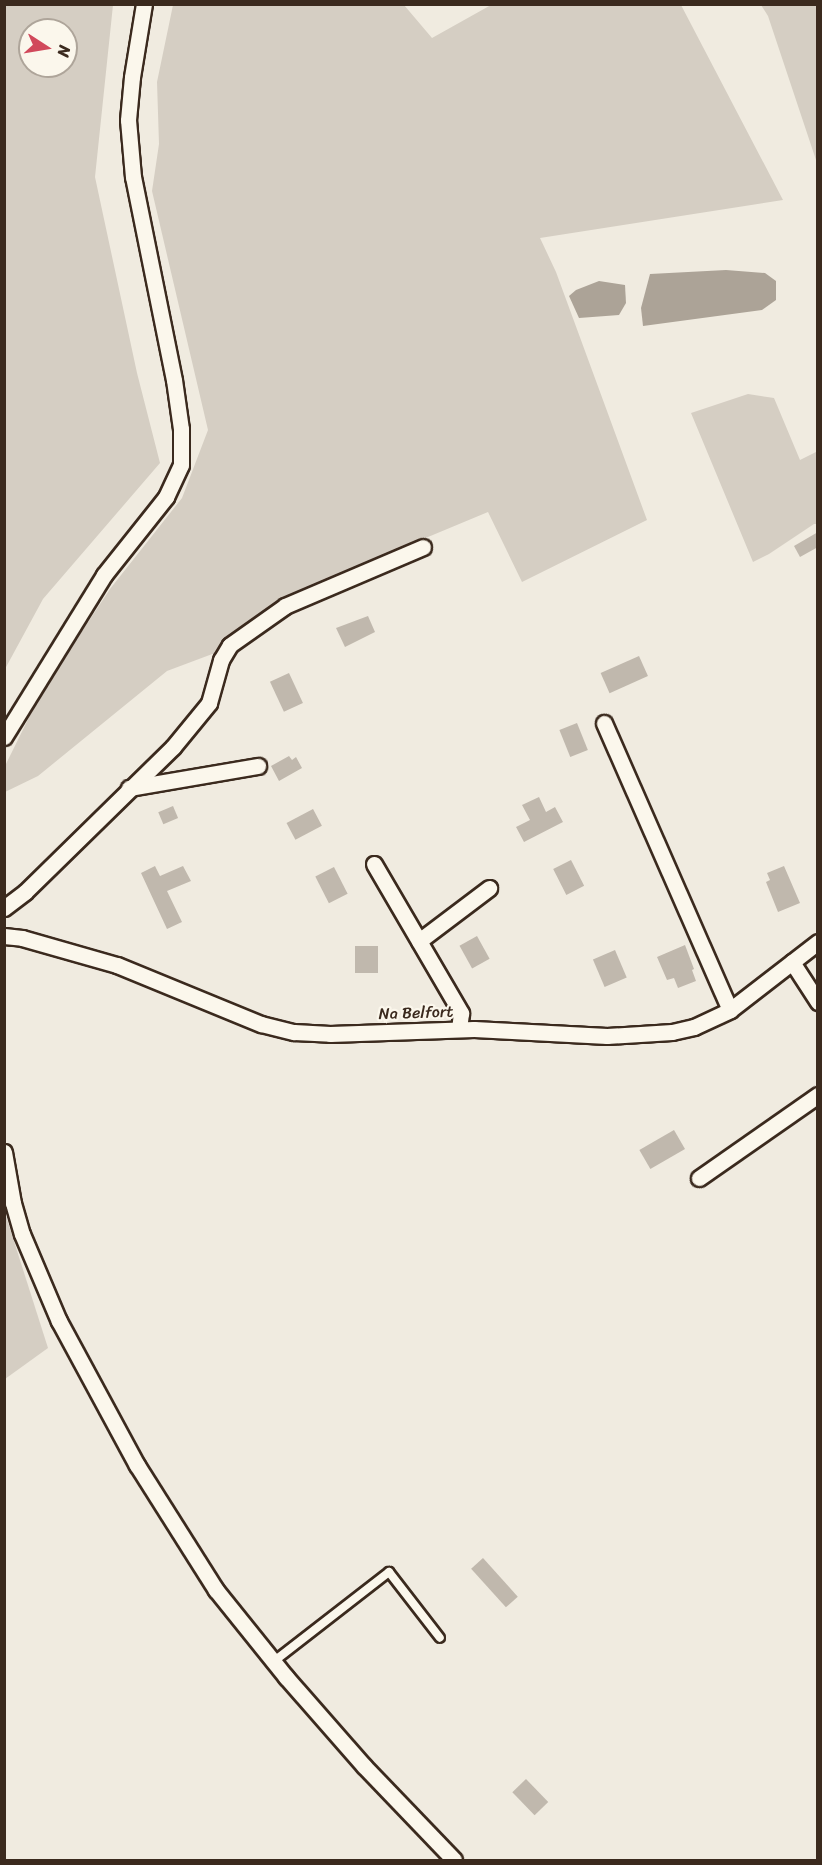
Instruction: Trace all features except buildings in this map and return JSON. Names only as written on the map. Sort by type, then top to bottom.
[{"type":"street","points":[[4,736],[104,575],[166,496],[181,465],[181,429],[174,380],[133,177],[128,120],[132,77],[144,4]]},
{"type":"street","points":[[4,908],[25,892],[173,747],[209,703],[221,660],[230,645],[285,606],[423,548]]},
{"type":"street","points":[[604,723],[730,1010]]},
{"type":"street","points":[[129,788],[258,766]]},
{"type":"street","points":[[374,864],[461,1014],[459,1029]]},
{"type":"street","points":[[419,941],[489,888]]},
{"type":"street","name":"Na Belfort","points":[[4,936],[22,938],[117,965],[261,1024],[294,1032],[330,1034],[459,1029],[607,1036],[646,1035],[693,1027],[730,1010],[818,942]]},
{"type":"street","points":[[792,962],[818,1002]]},
{"type":"street","points":[[699,1178],[818,1095]]},
{"type":"street","points":[[4,1152],[13,1203],[29,1253],[59,1321],[137,1465],[216,1590],[273,1662],[364,1766],[454,1860]]},
{"type":"lane","points":[[273,1662],[388,1572],[440,1638]]},
{"type":"shaded area","points":[[5,4],[113,5],[95,177],[137,373],[160,463],[43,599],[5,669]]},
{"type":"shaded area","points":[[173,5],[404,5],[432,38],[491,5],[681,5],[783,200],[540,238],[556,272],[647,520],[522,582],[488,512],[428,537],[280,601],[240,630],[215,653],[167,671],[38,776],[5,792],[5,766],[41,693],[110,589],[182,498],[208,430],[152,191],[159,144],[157,82]]},
{"type":"shaded area","points":[[761,5],[817,5],[817,163],[768,16]]},
{"type":"shaded area","points":[[726,270],[765,273],[776,281],[776,300],[762,310],[643,326],[641,308],[650,274]]},
{"type":"shaded area","points":[[599,281],[625,285],[626,303],[619,315],[579,318],[569,296],[576,290]]},
{"type":"shaded area","points":[[748,394],[774,398],[800,460],[818,451],[817,524],[753,562],[691,413]]},
{"type":"shaded area","points":[[5,1213],[48,1348],[4,1379]]}]
